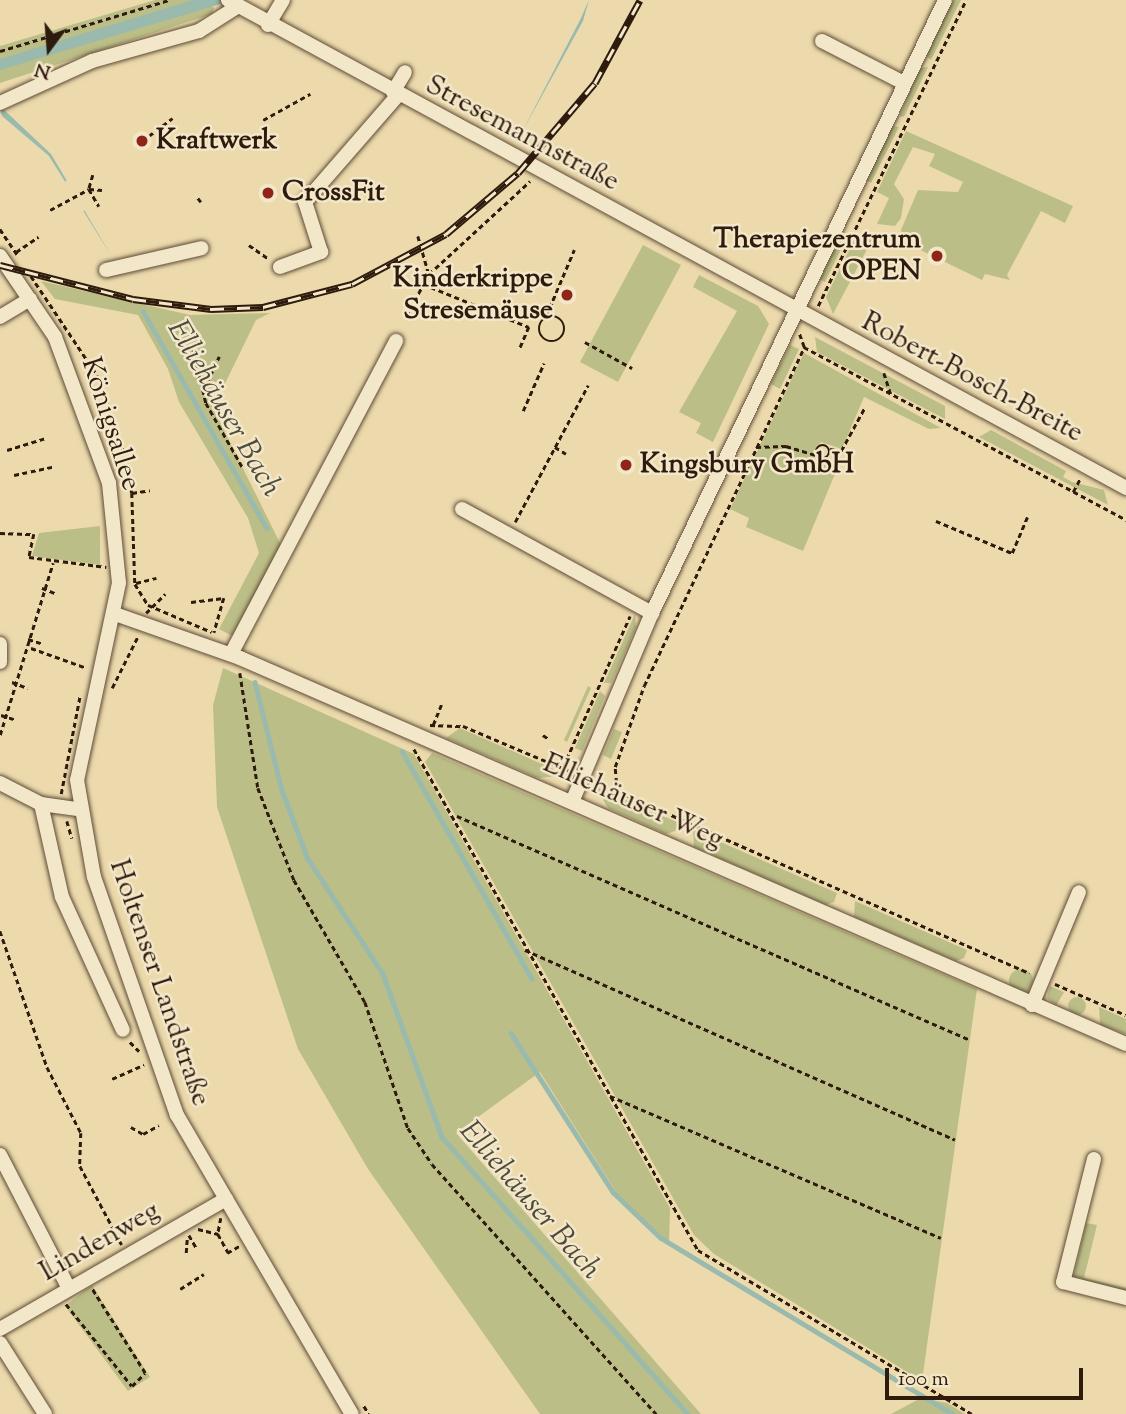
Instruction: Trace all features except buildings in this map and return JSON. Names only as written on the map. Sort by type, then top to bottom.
[{"type":"street","points":[[268,24],[283,0]]},
{"type":"street","points":[[572,802],[652,613],[944,0]]},
{"type":"street","points":[[2,102],[92,61],[199,31],[232,3]]},
{"type":"street","name":"Stresemannstraße","points":[[232,3],[796,309]]},
{"type":"street","points":[[822,41],[904,83]]},
{"type":"street","points":[[280,267],[321,252],[305,202],[396,94],[405,72]]},
{"type":"street","points":[[106,270],[202,248]]},
{"type":"street","name":"Königsallee","points":[[0,256],[30,299],[81,395],[109,484],[117,542],[116,614]]},
{"type":"street","points":[[0,317],[30,299]]},
{"type":"street","name":"Robert-Bosch-Breite","points":[[796,309],[879,357],[1126,488]]},
{"type":"street","points":[[231,654],[396,341]]},
{"type":"street","points":[[463,509],[652,613]]},
{"type":"street","name":"Elliehäuser Weg","points":[[116,614],[231,654],[1126,1044]]},
{"type":"street","name":"Holtenser Landstraße","points":[[116,614],[88,706],[78,809],[150,1057],[177,1115],[353,1411]]},
{"type":"street","points":[[0,644],[0,662]]},
{"type":"street","points":[[0,783],[41,804],[78,809]]},
{"type":"street","points":[[41,804],[62,897],[123,1030]]},
{"type":"street","points":[[1032,1005],[1079,892]]},
{"type":"street","points":[[0,1155],[63,1290]]},
{"type":"street","points":[[1094,1159],[1063,1282],[1126,1298]]},
{"type":"street","name":"Lindenweg","points":[[0,1329],[63,1290],[226,1199]]},
{"type":"street","points":[[0,1343],[45,1414]]},
{"type":"path","points":[[0,51],[169,0]]},
{"type":"path","points":[[811,320],[966,0]]},
{"type":"path","points":[[263,120],[310,94]]},
{"type":"path","points":[[142,141],[172,118]]},
{"type":"path","points":[[406,316],[429,274],[540,172]]},
{"type":"path","points":[[93,175],[89,189],[99,206]]},
{"type":"path","points":[[50,210],[89,189],[102,190]]},
{"type":"path","points":[[198,198],[201,202]]},
{"type":"path","points":[[418,236],[429,274]]},
{"type":"path","points":[[16,252],[38,237]]},
{"type":"path","points":[[249,245],[280,267]]},
{"type":"path","points":[[546,316],[554,314],[564,324],[551,346],[540,333],[546,316],[574,250]]},
{"type":"path","points":[[423,284],[529,327],[519,350]]},
{"type":"path","points":[[585,342],[632,368]]},
{"type":"path","points":[[617,791],[615,767],[644,686],[804,347],[1126,520]]},
{"type":"path","points":[[193,348],[193,369],[243,468]]},
{"type":"path","points":[[203,391],[219,357]]},
{"type":"path","points":[[879,357],[891,394]]},
{"type":"path","points":[[523,411],[544,363]]},
{"type":"path","points":[[509,534],[588,385]]},
{"type":"path","points":[[818,456],[822,445],[841,451],[865,407]]},
{"type":"path","points":[[7,450],[46,438]]},
{"type":"path","points":[[756,447],[786,446],[827,458],[830,449]]},
{"type":"path","points":[[555,447],[566,454]]},
{"type":"path","points":[[14,475],[52,467]]},
{"type":"path","points":[[132,493],[150,490]]},
{"type":"path","points":[[936,521],[1012,553],[1027,517]]},
{"type":"path","points":[[12,524],[14,530]]},
{"type":"path","points":[[0,533],[14,530],[34,534],[29,557],[53,564],[106,567]]},
{"type":"path","points":[[106,555],[106,575]]},
{"type":"path","points":[[0,735],[31,648],[53,564]]},
{"type":"path","points":[[135,584],[156,578]]},
{"type":"path","points":[[41,589],[57,594]]},
{"type":"path","points":[[148,605],[165,594]]},
{"type":"path","points":[[191,602],[223,598],[214,633]]},
{"type":"path","points":[[562,768],[635,604]]},
{"type":"path","points":[[28,639],[43,644]]},
{"type":"path","points":[[109,696],[136,641]]},
{"type":"path","points":[[31,648],[90,669]]},
{"type":"path","points":[[240,670],[258,788],[294,880],[365,1002],[408,1128],[432,1164],[656,1414]]},
{"type":"path","points":[[12,682],[28,688]]},
{"type":"path","points":[[433,725],[441,705]]},
{"type":"path","points":[[1,715],[16,720]]},
{"type":"path","points":[[456,725],[583,776],[1126,1015]]},
{"type":"path","points":[[543,735],[550,739]]},
{"type":"path","points":[[411,743],[525,950],[698,1250],[972,1414]]},
{"type":"path","points":[[457,816],[968,1039]]},
{"type":"path","points":[[0,931],[47,1067],[81,1133],[80,1166],[127,1254]]},
{"type":"path","points":[[525,950],[955,1140]]},
{"type":"path","points":[[123,1030],[135,1051],[150,1057]]},
{"type":"path","points":[[112,1079],[150,1057]]},
{"type":"path","points":[[610,1096],[941,1238]]},
{"type":"path","points":[[131,1127],[143,1134],[159,1125]]},
{"type":"path","points":[[222,1215],[218,1234],[228,1252],[236,1247]]},
{"type":"path","points":[[186,1253],[188,1233]]},
{"type":"path","points":[[180,1289],[204,1274]]},
{"type":"path","points":[[63,1290],[132,1386],[145,1373],[85,1278]]},
{"type":"path","points":[[353,1411],[369,1414]]},
{"type":"green space","points":[[155,0],[204,0],[214,8],[212,14],[0,83],[0,46]]},
{"type":"green space","points":[[951,0],[961,0],[931,60],[926,56]]},
{"type":"green space","points":[[928,67],[904,117],[900,116],[919,68]]},
{"type":"green space","points":[[891,126],[899,127],[871,183],[865,179]]},
{"type":"green space","points":[[906,131],[1073,206],[1065,223],[1041,211],[1007,275],[1010,280],[985,274],[982,280],[906,243],[901,230],[918,190],[958,192],[963,182],[929,166],[935,154],[913,147],[894,184],[904,199],[901,218],[895,226],[877,224],[889,198],[877,192]]},
{"type":"green space","points":[[857,234],[873,238],[833,314],[826,297]]},
{"type":"green space","points":[[848,235],[825,282],[817,278],[838,236]]},
{"type":"green space","points":[[643,245],[681,265],[618,382],[580,362]]},
{"type":"green space","points":[[699,275],[758,306],[769,324],[713,442],[696,433],[701,423],[679,412],[737,311],[693,287]]},
{"type":"green space","points":[[41,281],[190,315],[270,313],[256,320],[213,408],[281,545],[232,636],[219,629],[259,553],[248,518],[179,402],[168,369],[138,315],[55,299]]},
{"type":"green space","points":[[815,337],[945,406],[945,419],[817,352]]},
{"type":"green space","points":[[790,345],[799,349],[780,389],[771,384]]},
{"type":"green space","points":[[804,353],[941,428],[929,429],[864,397],[842,449],[821,442],[813,451],[814,459],[837,469],[803,551],[746,527],[749,518],[730,509]]},
{"type":"green space","points":[[991,430],[1066,471],[1063,477],[1072,482],[1104,490],[1108,505],[979,437]]},
{"type":"green space","points":[[100,526],[100,565],[32,556],[39,533]]},
{"type":"green space","points":[[635,614],[636,627],[611,683],[604,683]]},
{"type":"green space","points":[[223,668],[414,754],[670,1208],[669,1244],[618,1195],[540,1072],[456,1133],[701,1414],[540,1414],[368,1169],[298,1049],[217,807],[213,705]]},
{"type":"green space","points":[[588,686],[591,688],[567,742],[564,740]]},
{"type":"green space","points":[[600,691],[605,696],[582,751],[575,748]]},
{"type":"green space","points":[[460,728],[567,775],[538,778],[446,738]]},
{"type":"green space","points":[[614,729],[622,732],[611,759],[603,755]]},
{"type":"green space","points":[[432,753],[977,989],[922,1381],[714,1254],[694,1235],[425,762]]},
{"type":"green space","points":[[595,786],[679,823],[675,831],[666,834],[608,808]]},
{"type":"green space","points":[[693,830],[837,893],[834,902],[826,905],[694,847]]},
{"type":"green space","points":[[855,901],[967,950],[964,958],[956,961],[854,917]]},
{"type":"green space","points":[[1021,969],[1029,973],[1033,981],[1029,989],[1021,993],[1013,989],[1009,981],[1013,973]]},
{"type":"green space","points":[[1050,986],[1064,992],[1056,1006],[1047,998]]},
{"type":"green space","points":[[1077,997],[1083,1000],[1086,1006],[1083,1012],[1077,1015],[1071,1012],[1068,1006],[1071,1000]]},
{"type":"green space","points":[[1099,1007],[1126,1019],[1126,1034],[1100,1025]]},
{"type":"green space","points":[[1086,1223],[1097,1225],[1084,1278],[1126,1288],[1126,1294],[1079,1283],[1074,1275]]},
{"type":"green space","points":[[92,1285],[150,1377],[128,1391],[65,1306]]},
{"type":"green space","points":[[921,1398],[947,1403],[965,1414],[891,1414]]},
{"type":"shaded area","points":[[193,0],[234,0],[0,70],[0,59]]},
{"type":"shaded area","points":[[589,0],[583,21],[521,134],[580,20]]},
{"type":"shaded area","points":[[0,106],[51,154],[112,257],[49,156],[2,116]]},
{"type":"pier","points":[[70,178],[87,208],[79,215],[62,184]]},
{"type":"waterway","name":"Elliehäuser Bach","points":[[143,311],[267,528]]},
{"type":"waterway","name":"Elliehäuser Bach","points":[[255,682],[282,790],[307,857],[383,974],[442,1137],[688,1414]]},
{"type":"waterway","points":[[402,751],[532,979]]},
{"type":"waterway","points":[[511,1033],[613,1192],[661,1238],[953,1414]]},
{"type":"railway","points":[[0,265],[133,299],[211,309],[263,307],[352,284],[446,234],[518,173],[595,83],[640,0]]},
{"type":"place","name":"Kraftwerk","points":[[142,141]]},
{"type":"place","name":"CrossFit","points":[[268,193]]},
{"type":"place","name":"Therapiezentrum OPEN","points":[[937,256]]},
{"type":"place","name":"Kinderkrippe Stresemäuse","points":[[567,295]]},
{"type":"place","name":"Kingsbury GmbH","points":[[626,465]]}]
